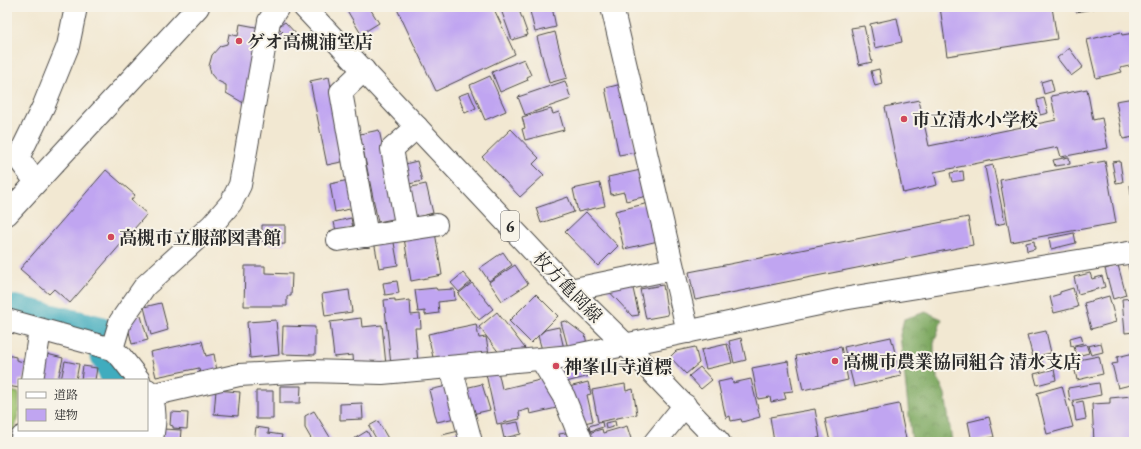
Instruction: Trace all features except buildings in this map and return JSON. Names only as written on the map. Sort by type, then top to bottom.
[{"type":"street","points":[[36,182],[18,158],[44,105],[68,46],[76,7]]},
{"type":"street","points":[[7,214],[198,7]]},
{"type":"street","points":[[112,349],[120,322],[145,286],[212,225],[231,203],[240,185],[269,21],[278,7]]},
{"type":"street","name":"枚方亀岡線","points":[[304,7],[570,290],[685,405],[719,442]]},
{"type":"street","points":[[612,7],[672,269],[688,332]]},
{"type":"street","points":[[364,70],[341,92],[367,236]]},
{"type":"street","points":[[407,230],[392,149],[418,127]]},
{"type":"street","points":[[338,240],[436,225]]},
{"type":"street","points":[[148,388],[239,375],[309,371],[382,373],[542,360],[572,356],[843,299],[1134,252]]},
{"type":"street","points":[[570,290],[672,269]]},
{"type":"street","points":[[7,320],[112,349],[121,357],[139,379]]},
{"type":"street","points":[[32,379],[40,330]]},
{"type":"street","points":[[542,360],[564,397],[582,442]]},
{"type":"street","points":[[451,367],[471,442]]},
{"type":"street","points":[[21,436],[152,438],[154,416],[148,395]]},
{"type":"street","points":[[655,442],[685,405]]},
{"type":"green space","points":[[926,312],[942,319],[934,343],[934,369],[945,394],[952,442],[912,442],[900,335],[904,319]]},
{"type":"green space","points":[[7,390],[18,393],[18,413],[15,429],[7,430]]},
{"type":"waterway","points":[[15,312],[97,332],[118,378]]},
{"type":"place","name":"ゲオ高槻浦堂店","points":[[239,41]]},
{"type":"place","name":"市立清水小学校","points":[[904,119]]},
{"type":"place","name":"高槻市立服部図書館","points":[[111,237]]},
{"type":"place","name":"高槻市農業協同組合 清水支店","points":[[835,361]]},
{"type":"place","name":"神峯山寺道標","points":[[556,366]]}]
